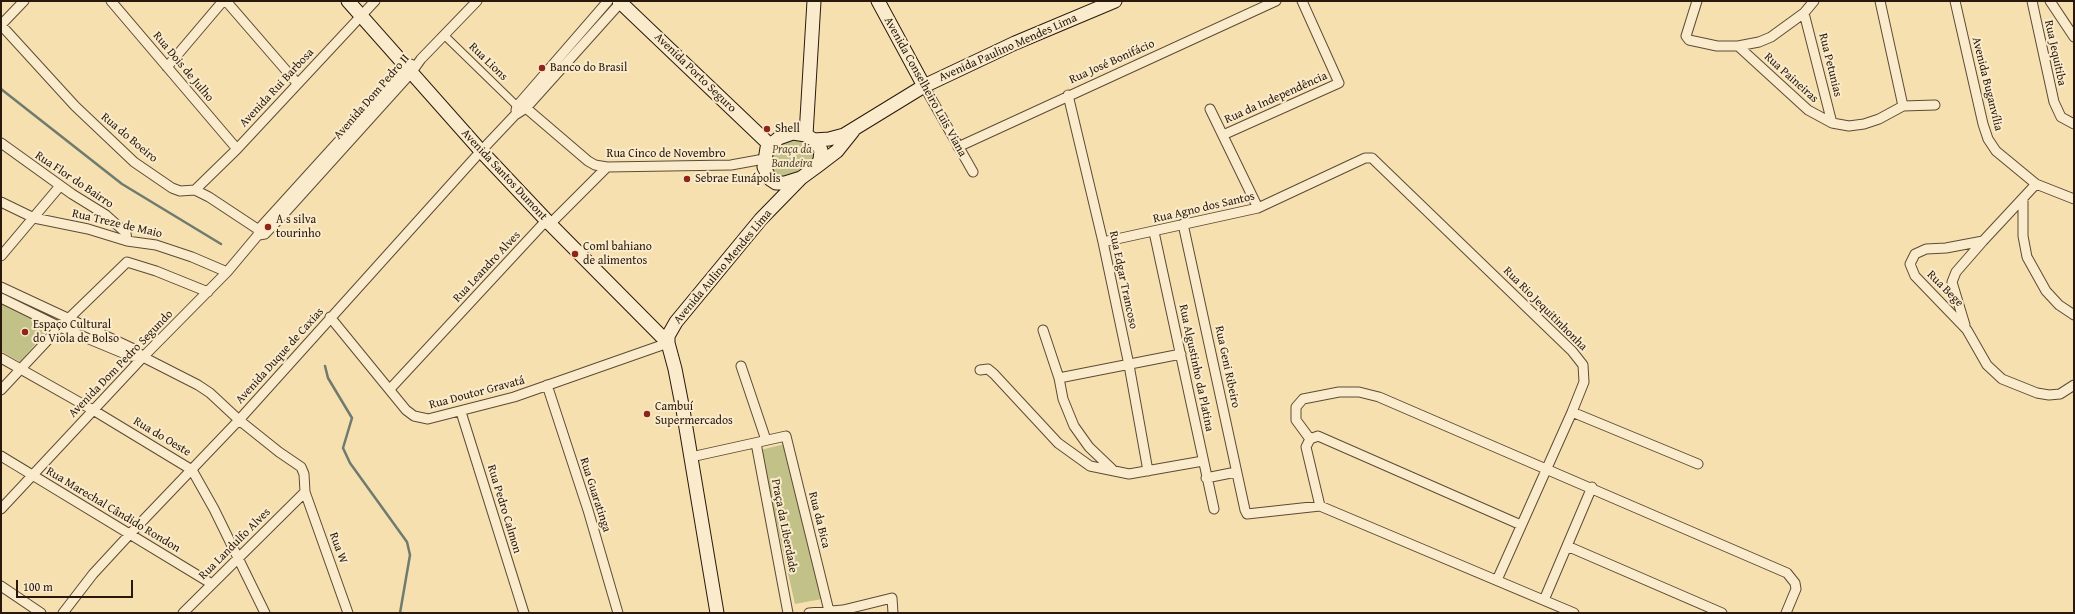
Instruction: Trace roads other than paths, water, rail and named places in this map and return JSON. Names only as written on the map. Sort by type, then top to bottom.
[{"type":"main road","name":"Avenida Santos Dumont","points":[[348,1],[481,151],[548,222],[668,343]]},
{"type":"main road","name":"Avenida Porto Seguro","points":[[618,1],[770,145]]},
{"type":"main road","points":[[810,138],[814,1]]},
{"type":"main road","name":"Avenida Conselheiro Luis Viana","points":[[878,1],[924,86]]},
{"type":"main road","name":"Avenida Paulino Mendes Lima","points":[[924,86],[1016,43],[1111,2]]},
{"type":"main road","points":[[810,138],[836,138],[854,130],[924,86]]},
{"type":"main road","points":[[816,167],[821,150],[810,138],[799,133],[787,134],[770,145],[767,148],[764,159],[766,172],[776,183],[785,183],[802,178],[837,151],[854,130]]},
{"type":"main road","name":"Avenida Aulino Mendes Lima","points":[[668,343],[668,336],[676,322],[761,219],[802,178]]},
{"type":"main road","points":[[761,219],[772,199],[776,183]]},
{"type":"main road","points":[[668,343],[675,369],[691,457],[717,613]]},
{"type":"street","points":[[1,25],[24,1]]},
{"type":"street","name":"Rua Dois de Julho","points":[[111,1],[237,149]]},
{"type":"street","points":[[167,67],[224,1],[299,81]]},
{"type":"street","points":[[231,1],[299,81]]},
{"type":"street","name":"Avenida Rui Barbosa","points":[[195,190],[237,149],[375,1]]},
{"type":"street","points":[[444,35],[477,1]]},
{"type":"street","name":"Avenida Duque de Caxias","points":[[63,613],[93,574],[239,420],[330,317],[618,1]]},
{"type":"street","name":"Rua José Bonifácio","points":[[958,147],[1276,1]]},
{"type":"street","name":"Rua da Independência","points":[[1223,135],[1339,84],[1302,1]]},
{"type":"street","points":[[1697,1],[1686,36],[1689,40],[1716,46],[1738,46],[1759,42],[1771,37],[1804,14],[1814,1]]},
{"type":"street","points":[[1880,1],[1903,106]]},
{"type":"street","name":"Avenida Buganvília","points":[[1955,1],[1983,124],[1988,139],[1996,151],[2036,184],[2074,199]]},
{"type":"street","name":"Rua Jequitiba","points":[[2032,1],[2054,102],[2060,117],[2066,122],[2074,124]]},
{"type":"street","name":"Rua Jequitiba","points":[[2050,1],[2074,37]]},
{"type":"street","name":"Rua Petunias","points":[[1804,14],[1832,123]]},
{"type":"street","name":"Rua do Boeiro","points":[[1,25],[75,106],[134,162],[172,188],[180,191],[195,190],[261,233]]},
{"type":"street","name":"Avenida Dom Pedro II","points":[[261,233],[408,70],[444,35]]},
{"type":"street","name":"Rua Lions","points":[[444,35],[519,109]]},
{"type":"street","name":"Rua Paineiras","points":[[1738,46],[1808,110],[1832,123]]},
{"type":"street","name":"Avenida Conselheiro Luis Viana","points":[[924,86],[973,172]]},
{"type":"street","name":"Rua Edgar Trancoso","points":[[1068,96],[1103,242],[1129,364],[1148,471]]},
{"type":"street","points":[[1832,123],[1849,126],[1864,124],[1878,119],[1903,106],[1935,105]]},
{"type":"street","points":[[1210,108],[1258,208]]},
{"type":"street","name":"Rua Cinco de Novembro","points":[[519,109],[595,165],[607,167],[732,165],[764,159]]},
{"type":"street","name":"Rua Flor do Bairro","points":[[1,144],[118,225],[126,233],[127,241]]},
{"type":"street","name":"Rua Agno dos Santos","points":[[1103,242],[1258,208],[1365,158],[1372,158]]},
{"type":"street","name":"Rua Rio Jequitinhonha","points":[[1372,158],[1579,357],[1585,373],[1584,382],[1572,412],[1497,580]]},
{"type":"street","name":"Rua Leandro Alves","points":[[390,389],[542,225],[554,220],[607,167]]},
{"type":"street","points":[[1967,330],[1952,282],[1956,272],[2036,184]]},
{"type":"street","points":[[1,256],[60,186]]},
{"type":"street","points":[[2023,198],[2023,236],[2027,257],[2046,291],[2059,305],[2074,315]]},
{"type":"street","name":"Rua Treze de Maio","points":[[1,202],[34,218],[88,229],[127,241],[156,245],[192,257],[227,272]]},
{"type":"street","name":"Rua Geni Ribeiro","points":[[1183,224],[1244,510],[1247,514],[1320,506]]},
{"type":"street","name":"Rua Algustinho da Platina","points":[[1154,232],[1206,478],[1214,509]]},
{"type":"street","name":"Avenida Dom Pedro Segundo","points":[[1,508],[93,410],[227,272],[261,233]]},
{"type":"street","name":"Rua Bege","points":[[1983,241],[1926,250],[1915,254],[1910,264],[1915,276],[1967,330],[1987,365],[2002,379],[2037,393],[2049,395],[2060,394],[2074,385]]},
{"type":"street","points":[[1,390],[60,327],[127,262],[156,271],[208,292]]},
{"type":"street","name":"Rua W","points":[[1,287],[134,350],[210,393],[239,420],[279,452],[301,467],[304,474],[305,492],[348,613]]},
{"type":"street","points":[[1,298],[60,327],[130,356],[144,357]]},
{"type":"street","name":"Rua Doutor Gravatá","points":[[330,317],[406,410],[420,418],[438,418],[460,412],[546,385],[668,343]]},
{"type":"street","points":[[1043,330],[1059,378],[1063,399],[1074,426],[1089,447],[1112,469]]},
{"type":"street","points":[[1059,378],[1181,354]]},
{"type":"street","name":"Rua do Oeste","points":[[1,358],[93,410],[192,470],[266,613]]},
{"type":"street","points":[[691,457],[766,440],[741,366]]},
{"type":"street","points":[[980,370],[988,370],[994,374],[1043,427],[1070,453],[1090,466],[1112,469],[1129,474],[1203,461]]},
{"type":"street","name":"Rua Guaratinga","points":[[546,385],[588,510],[618,613]]},
{"type":"street","points":[[1310,439],[1296,420],[1296,407],[1302,400],[1340,392],[1359,392],[1379,397],[1548,468],[1787,572],[1795,584],[1796,589],[1786,613]]},
{"type":"street","name":"Rua Pedro Calmon","points":[[460,412],[524,613]]},
{"type":"street","points":[[1572,412],[1698,464]]},
{"type":"street","name":"Rua da Bica","points":[[766,440],[786,436],[829,611]]},
{"type":"street","points":[[1522,525],[1318,436],[1310,439],[1306,447],[1320,506],[1574,613]]},
{"type":"street","name":"Praça da Liberdade","points":[[756,443],[788,613]]},
{"type":"street","name":"Rua Marechal Cândido Rondon","points":[[1,456],[212,584]]},
{"type":"street","points":[[1206,478],[1236,472]]},
{"type":"street","points":[[1544,600],[1592,487]]},
{"type":"street","name":"Rua Landulfo Alves","points":[[183,613],[305,492]]},
{"type":"street","points":[[1567,546],[1722,613]]},
{"type":"street","points":[[1,586],[41,613]]},
{"type":"street","points":[[809,613],[843,610],[892,598],[893,613]]},
{"type":"waterway","points":[[1,89],[122,184],[221,244]]},
{"type":"waterway","points":[[325,366],[328,378],[352,418],[343,448],[350,463],[407,542],[410,555],[400,613]]},
{"type":"place","name":"Banco do Brasil","points":[[542,68]]},
{"type":"place","name":"Shell","points":[[767,129]]},
{"type":"place","name":"Sebrae Eunápolis","points":[[687,179]]},
{"type":"place","name":"A s silva tourinho","points":[[268,227]]},
{"type":"place","name":"Coml bahiano de alimentos","points":[[575,254]]},
{"type":"place","name":"Espaço Cultural do Viola de Bolso","points":[[25,332]]},
{"type":"place","name":"Cambuí Supermercados","points":[[647,414]]},
{"type":"park label","name":"Praça da Bandeira","points":[[792,157]]}]
